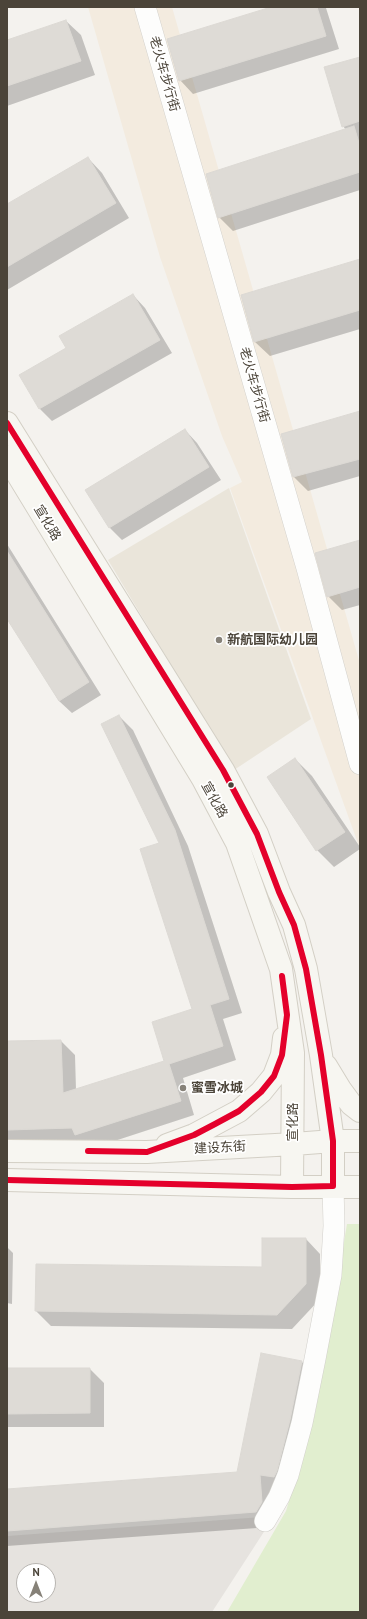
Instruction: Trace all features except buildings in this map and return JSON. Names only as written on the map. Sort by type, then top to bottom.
[{"type":"main road","name":"宣化路","points":[[7,423],[223,770],[257,834],[279,892],[294,925],[306,970],[322,1059],[333,1141],[333,1186]]},
{"type":"main road","name":"宣化路","points":[[7,457],[203,779],[237,843],[281,969],[293,1053],[294,1144],[292,1187]]},
{"type":"main road","points":[[147,1152],[194,1135],[215,1124],[239,1111],[261,1092],[274,1076],[282,1055],[287,1015]]},
{"type":"main road","points":[[322,1059],[340,1089],[352,1104],[360,1111]]},
{"type":"main road","name":"建设东街","points":[[7,1150],[147,1152],[333,1141],[360,1141]]},
{"type":"main road","points":[[7,1180],[292,1187],[360,1186]]},
{"type":"street","name":"老火车步行街","points":[[145,7],[309,575],[360,764]]},
{"type":"street","points":[[265,1521],[279,1497],[288,1475],[302,1423],[315,1359],[331,1275],[334,1226],[333,1186]]},
{"type":"shaded area","points":[[88,7],[172,7],[360,664],[360,849],[230,488],[242,482],[222,436],[160,257]]},
{"type":"shaded area","name":"新航国际幼儿园","points":[[229,488],[311,719],[234,770],[108,560]]},
{"type":"shaded area","points":[[261,1517],[269,1524],[212,1612],[7,1612],[7,1536]]},
{"type":"green space","points":[[347,1224],[360,1224],[360,1612],[227,1612],[286,1511],[315,1414]]},
{"type":"transit line","points":[[7,423],[223,770],[257,834],[279,892],[294,925],[306,969],[321,1055],[333,1141],[333,1186],[292,1187],[7,1180]]},
{"type":"transit line","points":[[88,1151],[147,1152],[194,1135],[215,1124],[239,1111],[261,1092],[274,1076],[282,1055],[287,1015],[282,976]]},
{"type":"place","name":"新航国际幼儿园","points":[[219,640]]},
{"type":"place","name":"蜜雪冰城","points":[[183,1088]]}]
